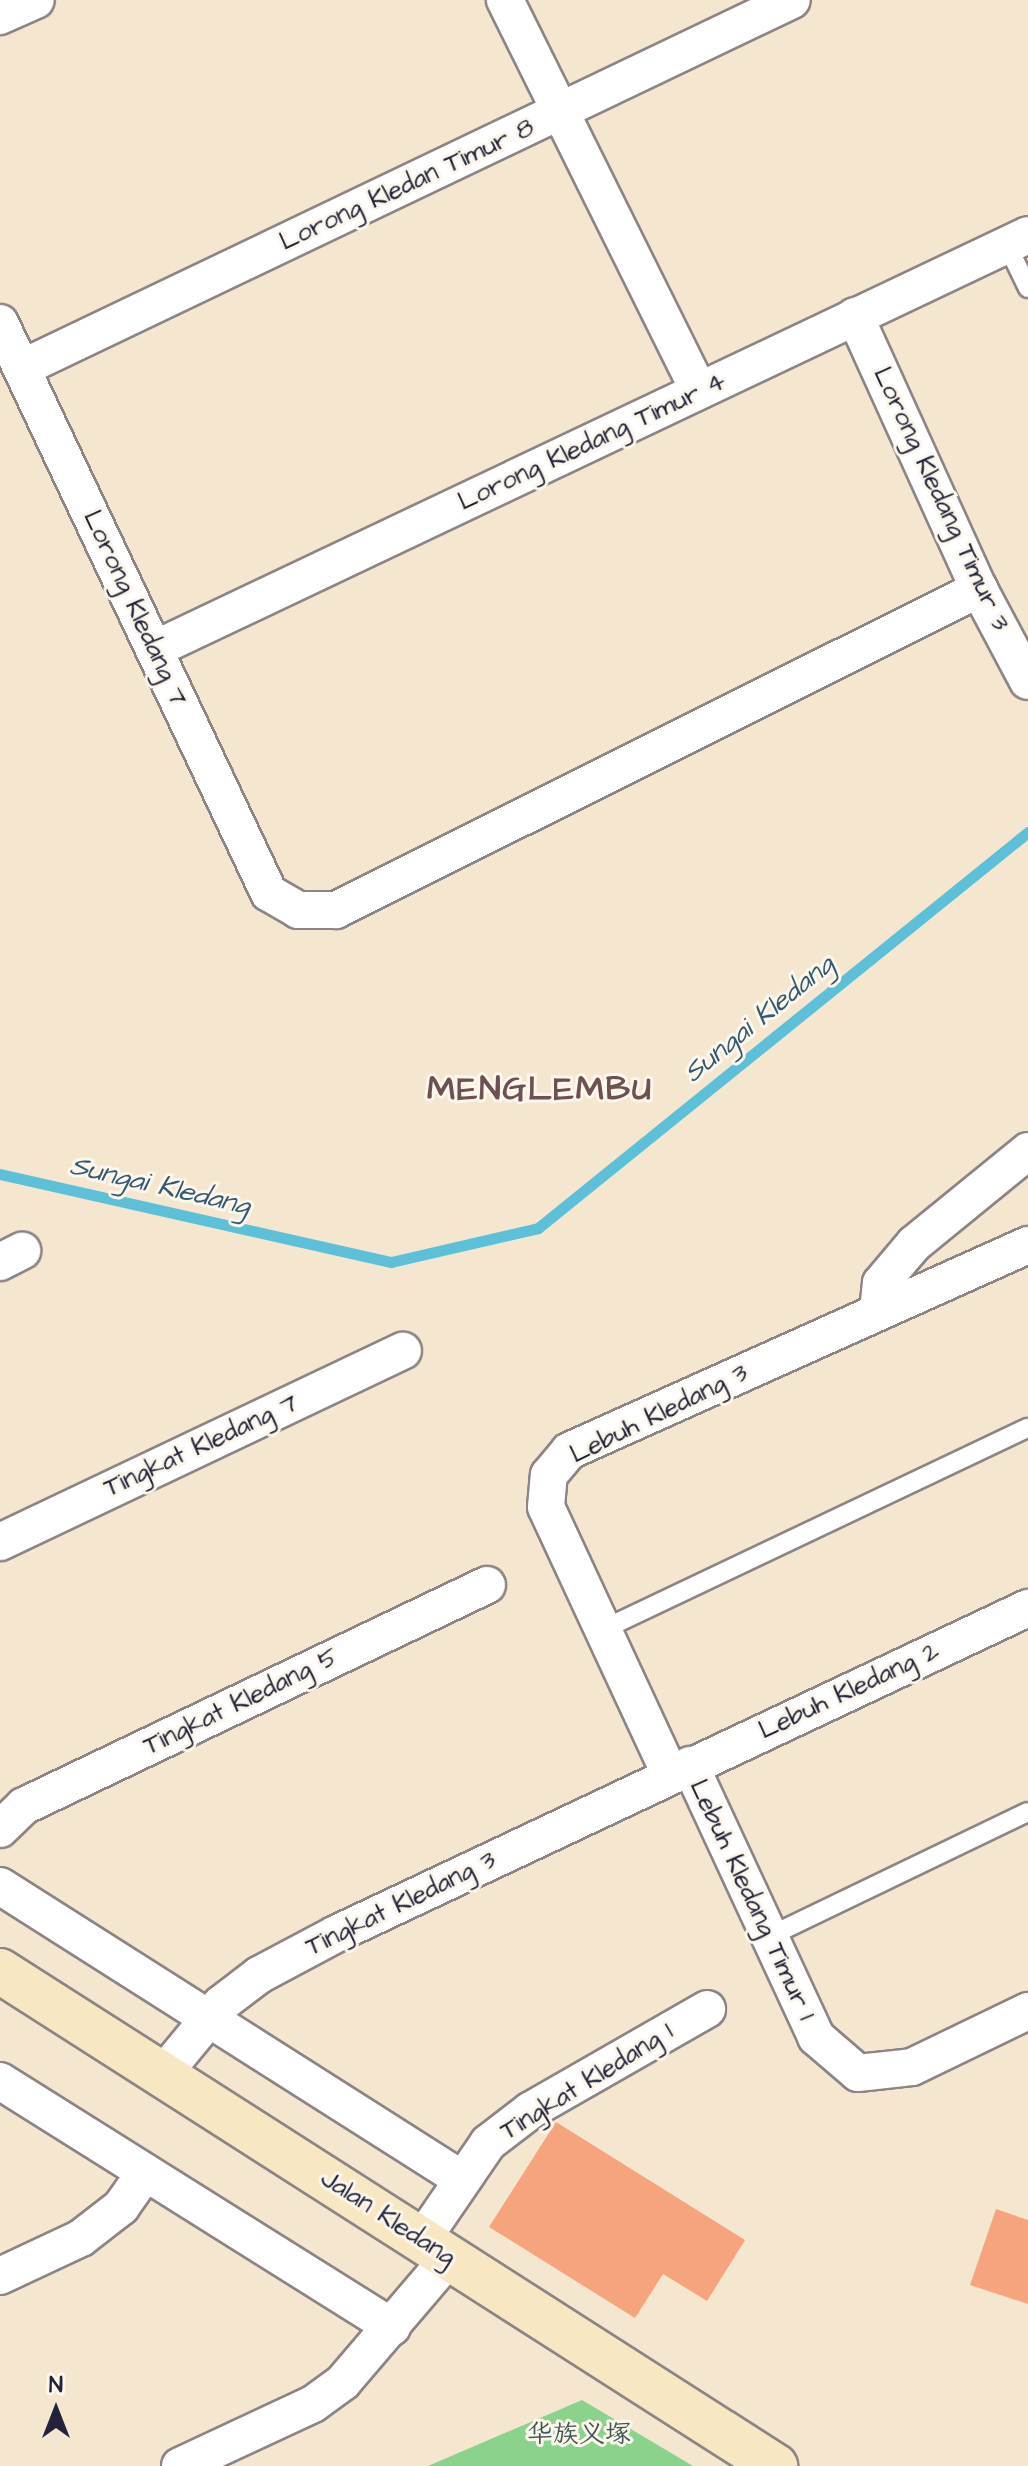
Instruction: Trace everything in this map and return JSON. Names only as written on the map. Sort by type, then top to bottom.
[{"type":"main road","name":"Jalan Kledang","points":[[0,1971],[775,2466]]},
{"type":"street","points":[[0,16],[36,0]]},
{"type":"street","points":[[505,0],[699,391]]},
{"type":"street","name":"Lorong Kledan Timur 8","points":[[22,368],[792,0]]},
{"type":"street","name":"Lorong Kledang Timur 4","points":[[155,649],[1018,240]]},
{"type":"street","name":"Lorong Kledang Timur 3","points":[[855,316],[979,589],[1028,681]]},
{"type":"street","name":"Lorong Kledang 7","points":[[0,323],[269,893],[298,910],[336,910],[979,589]]},
{"type":"street","points":[[878,1311],[881,1283],[914,1244],[1028,1151]]},
{"type":"street","name":"Lebuh Kledang 3","points":[[680,1769],[604,1629],[546,1507],[549,1475],[569,1451],[1028,1245]]},
{"type":"street","name":"Tingkat Kledang 7","points":[[0,1542],[403,1351]]},
{"type":"street","name":"Tingkat Kledang 5","points":[[0,1829],[24,1806],[487,1585]]},
{"type":"street","name":"Lebuh Kledang 2","points":[[680,1769],[1028,1608]]},
{"type":"street","name":"Lebuh Kledang Timur 1","points":[[680,1769],[768,1937],[816,2037],[858,2073],[912,2067],[1028,2011]]},
{"type":"street","name":"Tingkat Kledang 3","points":[[163,2074],[206,2020],[259,1975],[336,1934],[680,1769]]},
{"type":"street","points":[[0,1886],[206,2020],[460,2178]]},
{"type":"street","name":"Tingkat Kledang 1","points":[[180,2466],[313,2404],[343,2382],[392,2327],[435,2249],[460,2178],[488,2143],[531,2110],[707,2009]]},
{"type":"street","points":[[0,2081],[392,2327]]},
{"type":"street","points":[[0,2276],[81,2238],[121,2207],[145,2173]]},
{"type":"lane","points":[[1018,240],[1028,288]]},
{"type":"lane","points":[[604,1629],[1028,1428]]},
{"type":"lane","points":[[768,1937],[1028,1812]]},
{"type":"green space","name":"华族义塚","points":[[582,2400],[693,2466],[428,2466]]},
{"type":"building","points":[[556,2122],[745,2240],[707,2301],[663,2274],[635,2318],[489,2227]]},
{"type":"building","points":[[996,2209],[1028,2220],[1028,2304],[970,2285]]},
{"type":"waterway","name":"Sungai Kledang","points":[[0,1174],[391,1262],[538,1228],[1028,832]]},
{"type":"district","name":"MENGLEMBU","points":[[540,1090]]}]
